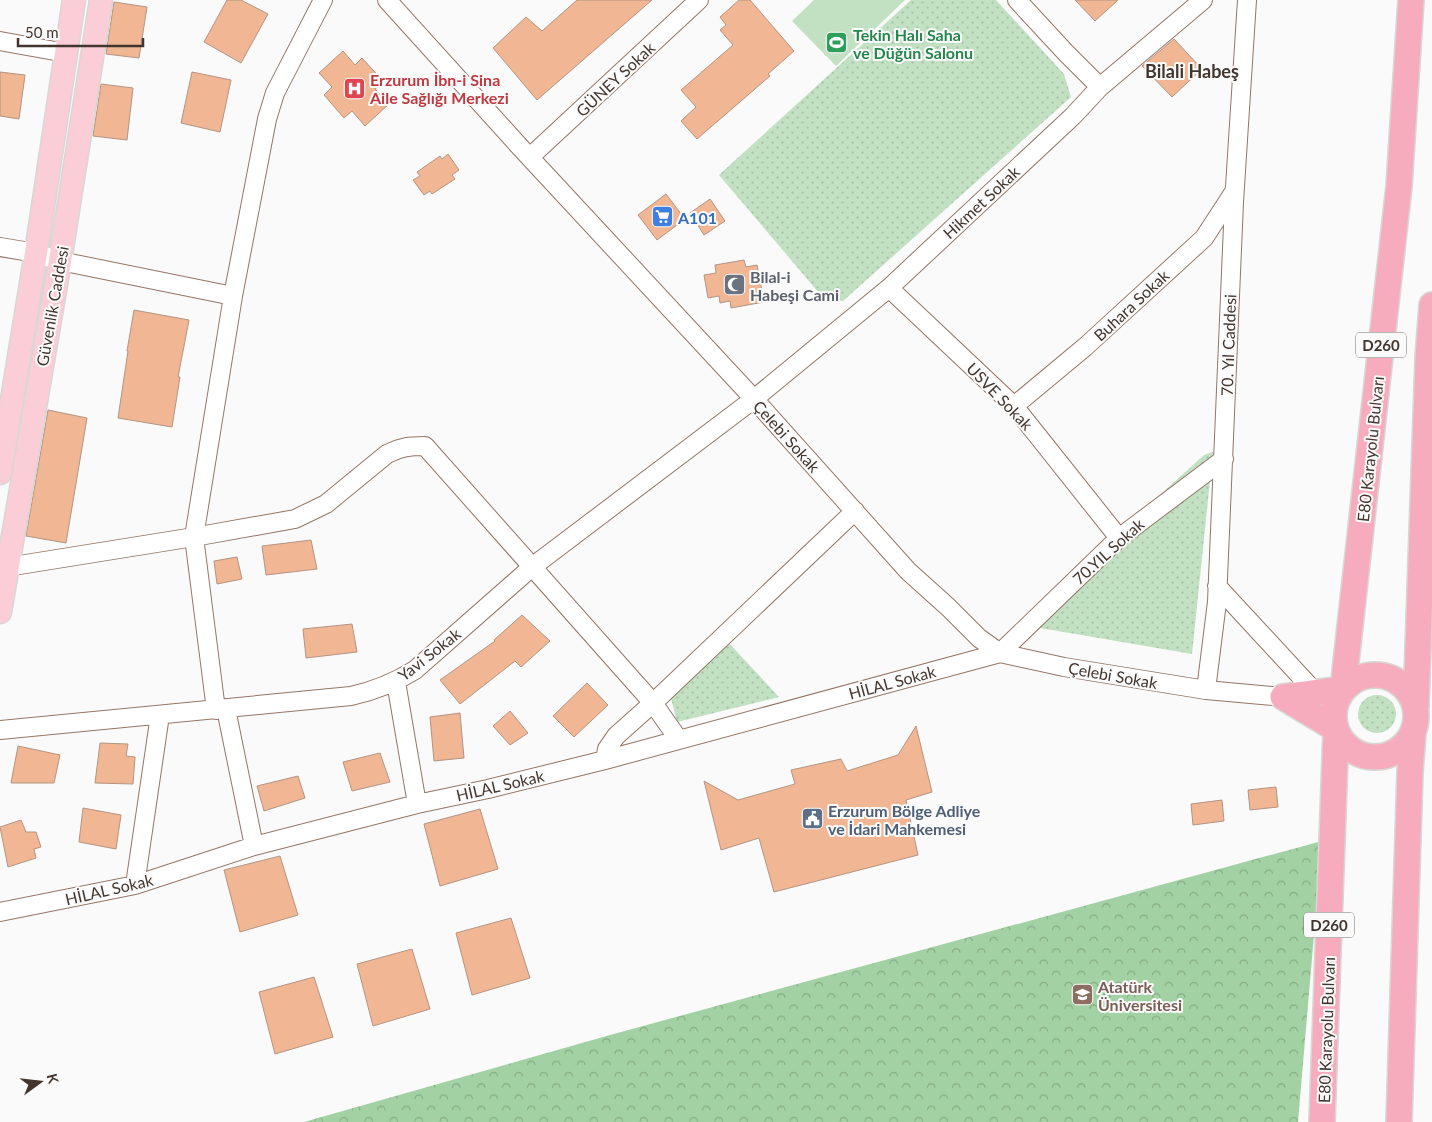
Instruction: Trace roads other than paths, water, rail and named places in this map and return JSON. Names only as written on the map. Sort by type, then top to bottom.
[{"type":"highway","name":"E80 Karayolu Bulvarı","points":[[1343,689],[1399,186],[1412,0]]},
{"type":"highway","name":"D260","points":[[1416,706],[1428,358],[1432,305]]},
{"type":"highway","points":[[1399,1122],[1410,782],[1413,733],[1417,720],[1416,706],[1411,694],[1402,684],[1391,677],[1378,674],[1365,675],[1343,689],[1337,701],[1334,715],[1336,729],[1343,741],[1353,751],[1366,756],[1380,757],[1394,753],[1405,745],[1413,733]]},
{"type":"highway","points":[[1283,697],[1343,689]]},
{"type":"highway","points":[[1283,697],[1336,729]]},
{"type":"highway","name":"E80 Karayolu Bulvarı","points":[[1322,1122],[1336,729]]},
{"type":"main road","name":"Güvenlik Caddesi","points":[[0,473],[36,253],[74,0]]},
{"type":"main road","name":"Güvenlik Caddesi","points":[[0,612],[102,0]]},
{"type":"street","points":[[254,846],[221,710],[194,538],[233,296],[267,119],[275,93],[323,0]]},
{"type":"street","name":"Çelebi Sokak","points":[[387,0],[754,399],[908,571],[979,638],[1000,653],[1064,666],[1206,690],[1283,697]]},
{"type":"street","name":"GÜNEY Sokak","points":[[530,157],[699,0]]},
{"type":"street","points":[[1017,0],[1066,54],[1100,87]]},
{"type":"street","name":"Hikmet Sokak","points":[[754,399],[889,288],[1073,116],[1100,87],[1203,0]]},
{"type":"street","name":"70. Yıl Caddesi","points":[[1206,690],[1217,586],[1224,459],[1234,191],[1247,0]]},
{"type":"street","points":[[0,41],[66,53]]},
{"type":"street","name":"Buhara Sokak","points":[[1014,406],[1085,347],[1204,238],[1234,191]]},
{"type":"street","points":[[0,247],[36,253],[60,261],[233,296]]},
{"type":"street","name":"USVE Sokak","points":[[889,288],[1014,406],[1118,538]]},
{"type":"street","name":"Yavi Sokak","points":[[0,730],[351,696],[396,682],[415,670],[532,567],[754,399]]},
{"type":"street","points":[[7,567],[194,538],[295,519],[311,513],[326,504],[387,454],[398,448],[425,446],[653,703],[679,740]]},
{"type":"street","name":"70.YIL Sokak","points":[[1000,653],[1118,538],[1224,459]]},
{"type":"street","points":[[605,760],[606,749],[610,742],[855,511]]},
{"type":"street","points":[[1217,586],[1315,692]]},
{"type":"street","name":"HİLAL Sokak","points":[[0,912],[135,886],[254,846],[417,804],[488,789],[605,760],[1000,653]]},
{"type":"street","points":[[396,682],[417,804]]},
{"type":"street","points":[[135,886],[160,715]]},
{"type":"place","name":"Tekin Halı Saha ve Düğün Salonu","points":[[837,43]]},
{"type":"place","name":"Erzurum İbn-i Sina Aile Sağlığı Merkezi","points":[[354,88]]},
{"type":"place","name":"A101","points":[[662,217]]},
{"type":"place","name":"Bilal-i Habeşi Cami","points":[[734,285]]},
{"type":"place","name":"Erzurum Bölge Adliye ve İdari Mahkemesi","points":[[812,819]]},
{"type":"place","name":"Atatürk Üniversitesi","points":[[1082,995]]},
{"type":"district","name":"Bilali Habeş","points":[[1192,71]]}]
